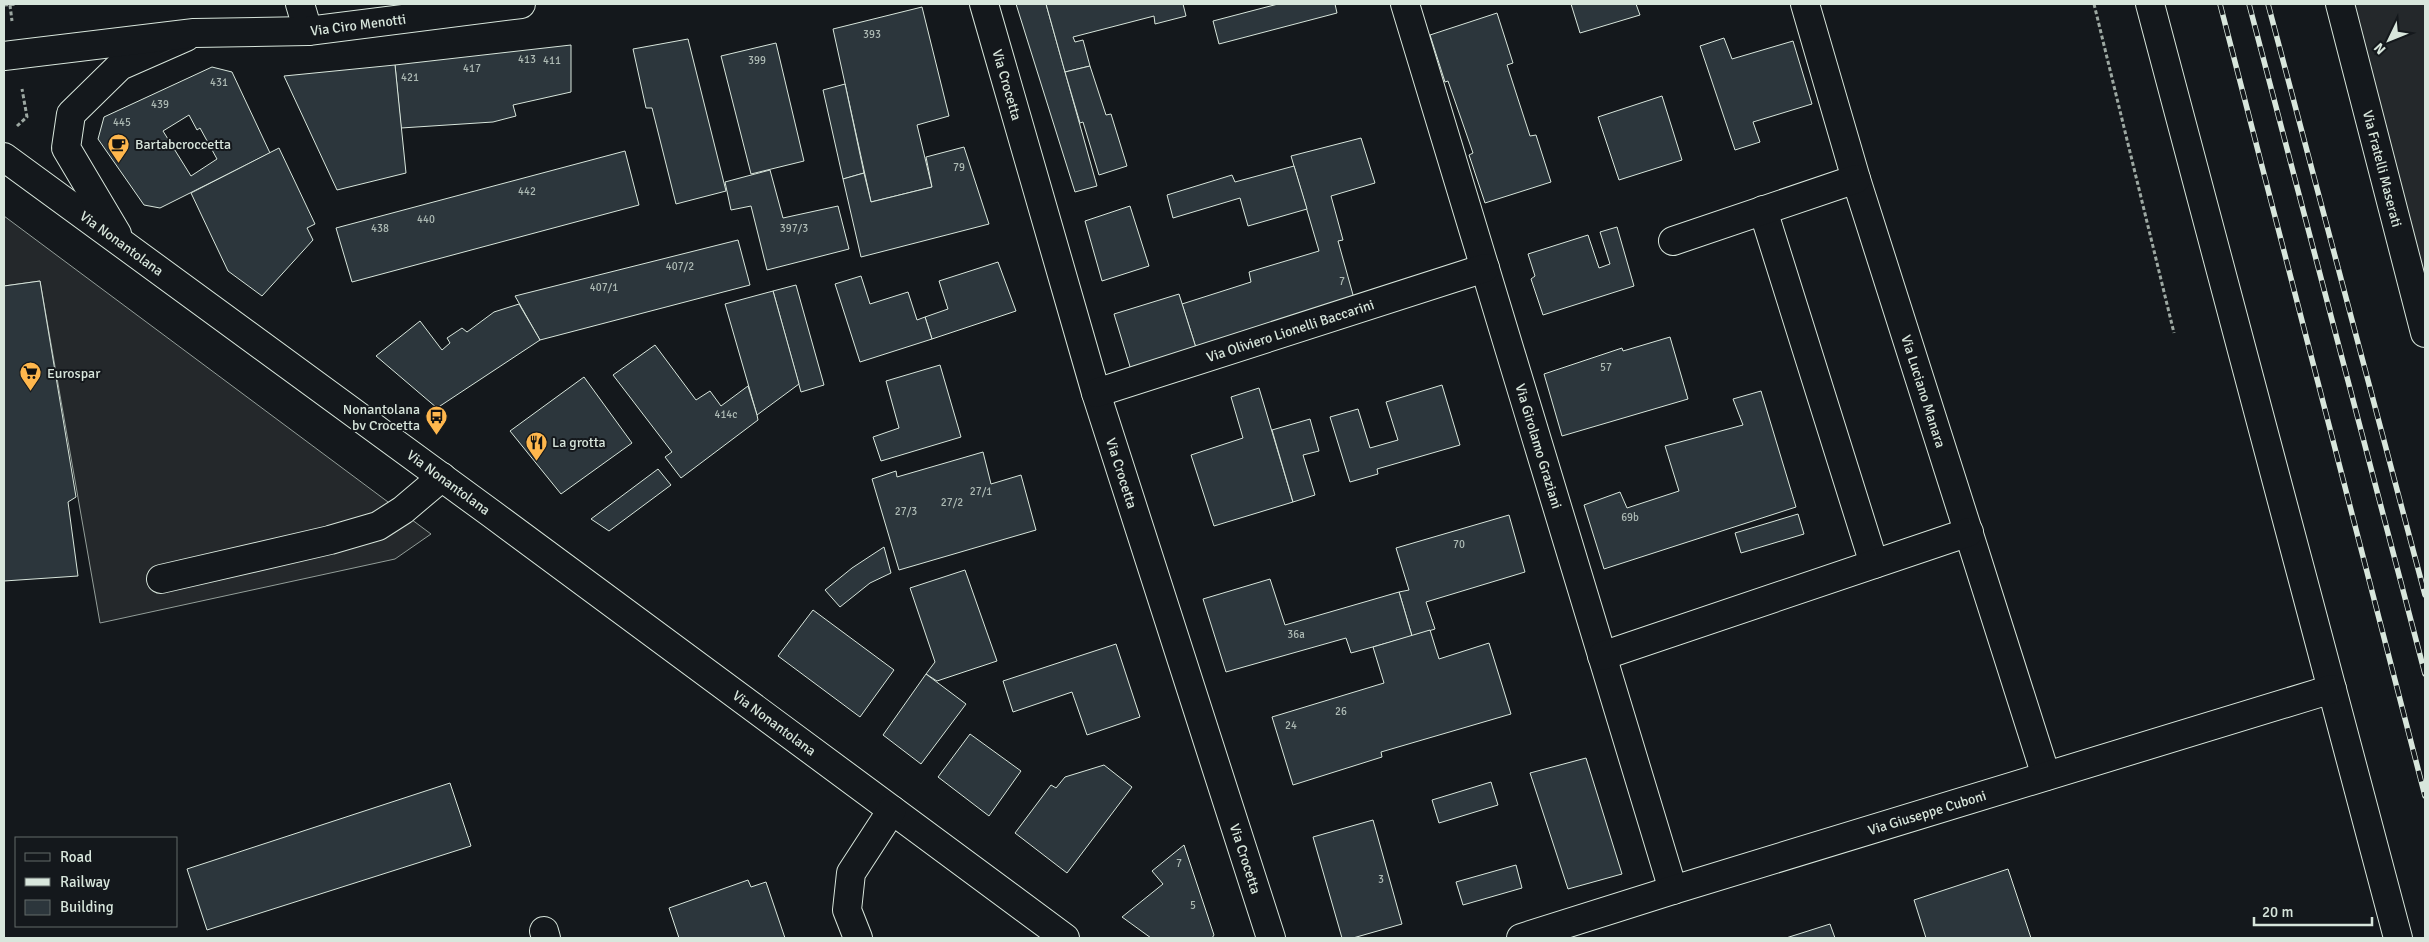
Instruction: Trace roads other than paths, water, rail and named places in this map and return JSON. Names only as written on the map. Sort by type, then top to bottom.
[{"type":"street","points":[[300,4],[308,31]]},
{"type":"street","name":"Via Ciro Menotti","points":[[4,56],[194,33],[308,31],[521,4]]},
{"type":"street","name":"Via Crocetta","points":[[984,4],[1096,393],[1271,938]]},
{"type":"street","name":"Via Girolamo Graziani","points":[[1405,4],[1673,890]]},
{"type":"street","name":"Via Luciano Manara","points":[[1804,4],[1856,179],[2046,776]]},
{"type":"street","points":[[2150,4],[2398,938]]},
{"type":"street","name":"Via Fratelli Maserati","points":[[2340,4],[2425,333]]},
{"type":"street","name":"Via Ciro Menotti","points":[[123,244],[66,148],[71,114],[120,66],[194,33]]},
{"type":"street","name":"Via Nonantolana","points":[[4,158],[442,477],[1065,938]]},
{"type":"street","points":[[1673,241],[1856,179]]},
{"type":"street","points":[[1763,210],[1874,564]]},
{"type":"street","name":"Via Oliviero Lionelli Baccarini","points":[[1096,393],[1485,268]]},
{"type":"street","points":[[161,579],[330,540],[378,526],[403,510],[442,477]]},
{"type":"street","points":[[1602,656],[1968,532]]},
{"type":"street","name":"Via Giuseppe Cuboni","points":[[1521,938],[2332,689]]},
{"type":"street","points":[[858,938],[847,910],[851,873],[892,810]]},
{"type":"railway","points":[[2220,4],[2425,796]]},
{"type":"railway","points":[[2249,4],[2425,674]]},
{"type":"railway","points":[[2268,4],[2425,595]]},
{"type":"place","name":"Bartabcroccetta","points":[[119,163]]},
{"type":"place","name":"Eurospar","points":[[31,392]]},
{"type":"place","name":"Nonantolana bv Crocetta","points":[[436,436]]},
{"type":"place","name":"La grotta","points":[[536,461]]}]
